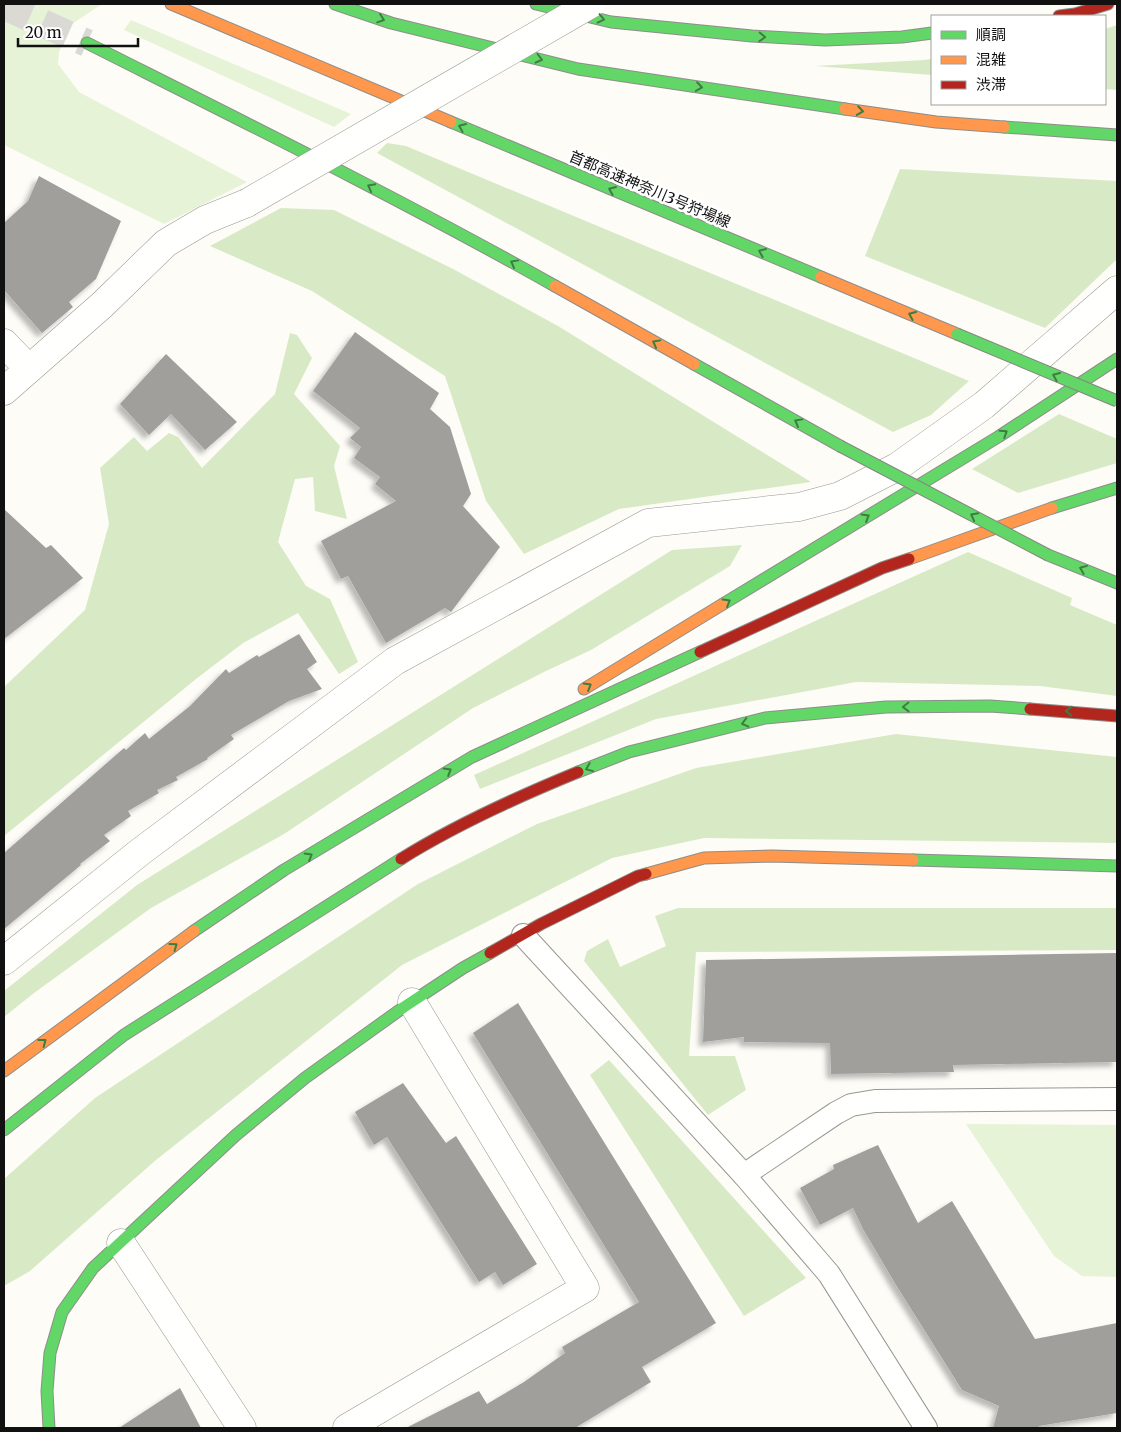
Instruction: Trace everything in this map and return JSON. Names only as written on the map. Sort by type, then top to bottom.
[{"type":"main road","name":"首都高速神奈川3号狩場線","points":[[171,4],[1117,402]]},
{"type":"main road","points":[[335,4],[391,23],[578,68],[936,122],[1117,136]]},
{"type":"main road","points":[[536,4],[611,22],[752,36],[825,40],[902,37],[931,33]]},
{"type":"main road","points":[[1067,15],[1108,4]]},
{"type":"main road","points":[[87,43],[286,143],[483,246],[840,446],[1048,554],[1117,583]]},
{"type":"main road","points":[[572,696],[998,437],[1117,359]]},
{"type":"main road","points":[[472,757],[882,568],[1072,500],[1117,488]]},
{"type":"main road","points":[[4,1071],[193,932],[284,870],[556,706]]},
{"type":"main road","points":[[4,1130],[124,1036],[427,843],[524,794],[629,752],[765,718],[886,707],[990,706],[1117,716]]},
{"type":"main road","points":[[49,1428],[47,1391],[50,1353],[62,1312],[93,1268],[236,1135],[305,1078],[412,1002],[464,968],[541,924],[638,876],[704,858],[772,856],[1117,866]]},
{"type":"street","points":[[4,391],[102,305],[166,243],[205,220],[247,203],[591,4]]},
{"type":"street","points":[[4,961],[140,852],[395,661],[648,523],[798,506],[840,496],[897,467],[984,405],[1117,290]]},
{"type":"street","points":[[4,343],[28,369]]},
{"type":"street","points":[[347,1428],[585,1288],[412,1002]]},
{"type":"street","points":[[121,1242],[242,1428]]},
{"type":"lane","points":[[523,935],[744,1175],[829,1274],[926,1428]]},
{"type":"lane","points":[[744,1175],[836,1113],[851,1105],[875,1101],[1117,1099]]},
{"type":"green space","points":[[4,4],[102,4],[72,24],[59,52],[58,64],[79,92],[247,182],[164,224],[4,145]]},
{"type":"green space","points":[[131,20],[351,114],[334,127],[124,30]]},
{"type":"green space","points":[[1117,25],[1117,90],[1106,89],[1106,29]]},
{"type":"green space","points":[[931,59],[931,75],[815,66]]},
{"type":"green space","points":[[387,143],[406,146],[969,381],[931,415],[893,432],[377,153]]},
{"type":"green space","points":[[900,169],[1117,181],[1117,259],[1045,328],[865,256]]},
{"type":"green space","points":[[281,208],[334,210],[453,269],[558,326],[811,482],[619,509],[524,554],[486,501],[445,376],[312,291],[210,246]]},
{"type":"green space","points":[[290,333],[297,335],[312,358],[294,394],[340,446],[334,466],[347,519],[315,511],[313,477],[295,479],[278,542],[306,586],[330,599],[358,662],[339,674],[298,613],[243,643],[196,679],[4,836],[4,687],[85,610],[109,524],[100,468],[134,437],[147,451],[169,433],[178,437],[202,468],[275,394]]},
{"type":"green space","points":[[1059,414],[1117,439],[1117,463],[1018,493],[972,469]]},
{"type":"green space","points":[[742,545],[730,566],[591,650],[473,708],[284,834],[151,908],[4,1017],[4,991],[137,885],[672,550]]},
{"type":"green space","points":[[968,552],[1072,598],[1070,605],[1117,625],[1117,696],[1040,686],[856,682],[656,719],[480,789],[474,775]]},
{"type":"green space","points":[[896,734],[1117,757],[1117,843],[704,838],[612,858],[402,965],[156,1160],[30,1271],[4,1286],[4,1179],[95,1098],[418,884],[537,824],[696,768]]},
{"type":"green space","points":[[678,908],[1117,908],[1117,950],[696,952],[689,1056],[735,1056],[746,1090],[708,1115],[584,961],[587,951],[608,939],[620,967],[666,946],[655,916]]},
{"type":"green space","points":[[609,1060],[806,1278],[744,1316],[590,1075]]},
{"type":"green space","points":[[966,1124],[1117,1125],[1117,1277],[1082,1276],[1054,1256]]},
{"type":"building","points":[[39,176],[121,221],[96,279],[69,302],[73,307],[42,333],[4,290],[4,223],[28,201]]},
{"type":"building","points":[[355,332],[439,393],[430,409],[450,427],[471,494],[463,506],[500,547],[451,612],[445,608],[386,643],[348,576],[341,579],[321,541],[396,501],[375,484],[380,477],[354,458],[361,447],[350,438],[360,428],[313,391]]},
{"type":"building","points":[[166,354],[237,422],[205,450],[171,414],[149,435],[120,404]]},
{"type":"building","points":[[4,509],[46,548],[51,545],[83,578],[4,639]]},
{"type":"building","points":[[299,634],[317,662],[307,669],[322,689],[289,701],[231,735],[234,739],[208,759],[176,777],[178,780],[157,790],[159,793],[128,811],[131,816],[104,835],[110,841],[4,929],[4,853],[124,748],[126,750],[145,733],[149,739],[190,706],[226,669],[229,673],[257,655],[259,657]]},
{"type":"building","points":[[1117,953],[1117,1062],[953,1065],[954,1072],[831,1074],[830,1043],[744,1042],[744,1037],[703,1042],[706,960]]},
{"type":"building","points":[[518,1003],[716,1323],[642,1367],[651,1382],[575,1428],[406,1428],[479,1391],[487,1404],[524,1382],[565,1353],[562,1347],[639,1302],[473,1033]]},
{"type":"building","points":[[403,1083],[446,1143],[456,1136],[537,1264],[503,1285],[495,1272],[479,1282],[387,1137],[374,1145],[355,1112]]},
{"type":"building","points":[[878,1145],[918,1223],[952,1201],[1035,1339],[1117,1323],[1117,1413],[1039,1426],[1038,1428],[993,1428],[999,1406],[962,1390],[896,1285],[863,1229],[853,1208],[820,1225],[800,1188],[834,1169],[833,1165]]},
{"type":"building","points":[[180,1388],[201,1428],[119,1428]]},
{"type":"tunnel","points":[[4,6],[87,43]]},
{"type":"traffic: fast","points":[[335,4],[391,23],[578,69],[845,109]]},
{"type":"traffic: fast","points":[[536,4],[611,22],[752,36],[825,40],[902,37],[931,33]]},
{"type":"traffic: fast","points":[[87,43],[381,192],[555,286]]},
{"type":"traffic: fast","points":[[451,122],[821,277]]},
{"type":"traffic: fast","points":[[1004,127],[1117,135]]},
{"type":"traffic: fast","points":[[957,334],[1117,401]]},
{"type":"traffic: fast","points":[[723,604],[998,437],[1117,359]]},
{"type":"traffic: fast","points":[[694,364],[840,446]]},
{"type":"traffic: fast","points":[[840,446],[1048,555]]},
{"type":"traffic: fast","points":[[1052,508],[1117,488]]},
{"type":"traffic: fast","points":[[1048,555],[1117,583]]},
{"type":"traffic: fast","points":[[194,931],[284,870],[472,757],[700,652]]},
{"type":"traffic: fast","points":[[578,772],[629,752],[765,718],[886,707],[990,706],[1030,709]]},
{"type":"traffic: fast","points":[[4,1130],[124,1035],[401,859]]},
{"type":"traffic: fast","points":[[913,860],[1117,866]]},
{"type":"traffic: fast","points":[[49,1428],[47,1391],[50,1353],[62,1312],[93,1268],[236,1135],[305,1078],[404,1007],[463,968],[490,953]]},
{"type":"traffic: slow","points":[[171,4],[451,122]]},
{"type":"traffic: slow","points":[[845,109],[936,122],[1004,127]]},
{"type":"traffic: slow","points":[[821,277],[957,334]]},
{"type":"traffic: slow","points":[[555,286],[694,364]]},
{"type":"traffic: slow","points":[[909,559],[1052,508]]},
{"type":"traffic: slow","points":[[584,689],[723,604]]},
{"type":"traffic: slow","points":[[646,874],[704,858],[772,856],[913,860]]},
{"type":"traffic: slow","points":[[4,1071],[194,931]]},
{"type":"traffic: jam","points":[[1067,15],[1108,4]]},
{"type":"traffic: jam","points":[[700,652],[882,568],[909,559]]},
{"type":"traffic: jam","points":[[1030,709],[1117,716]]},
{"type":"traffic: jam","points":[[401,859],[444,834],[488,812],[578,772]]},
{"type":"traffic: jam","points":[[490,953],[541,924],[638,876],[646,874]]}]
